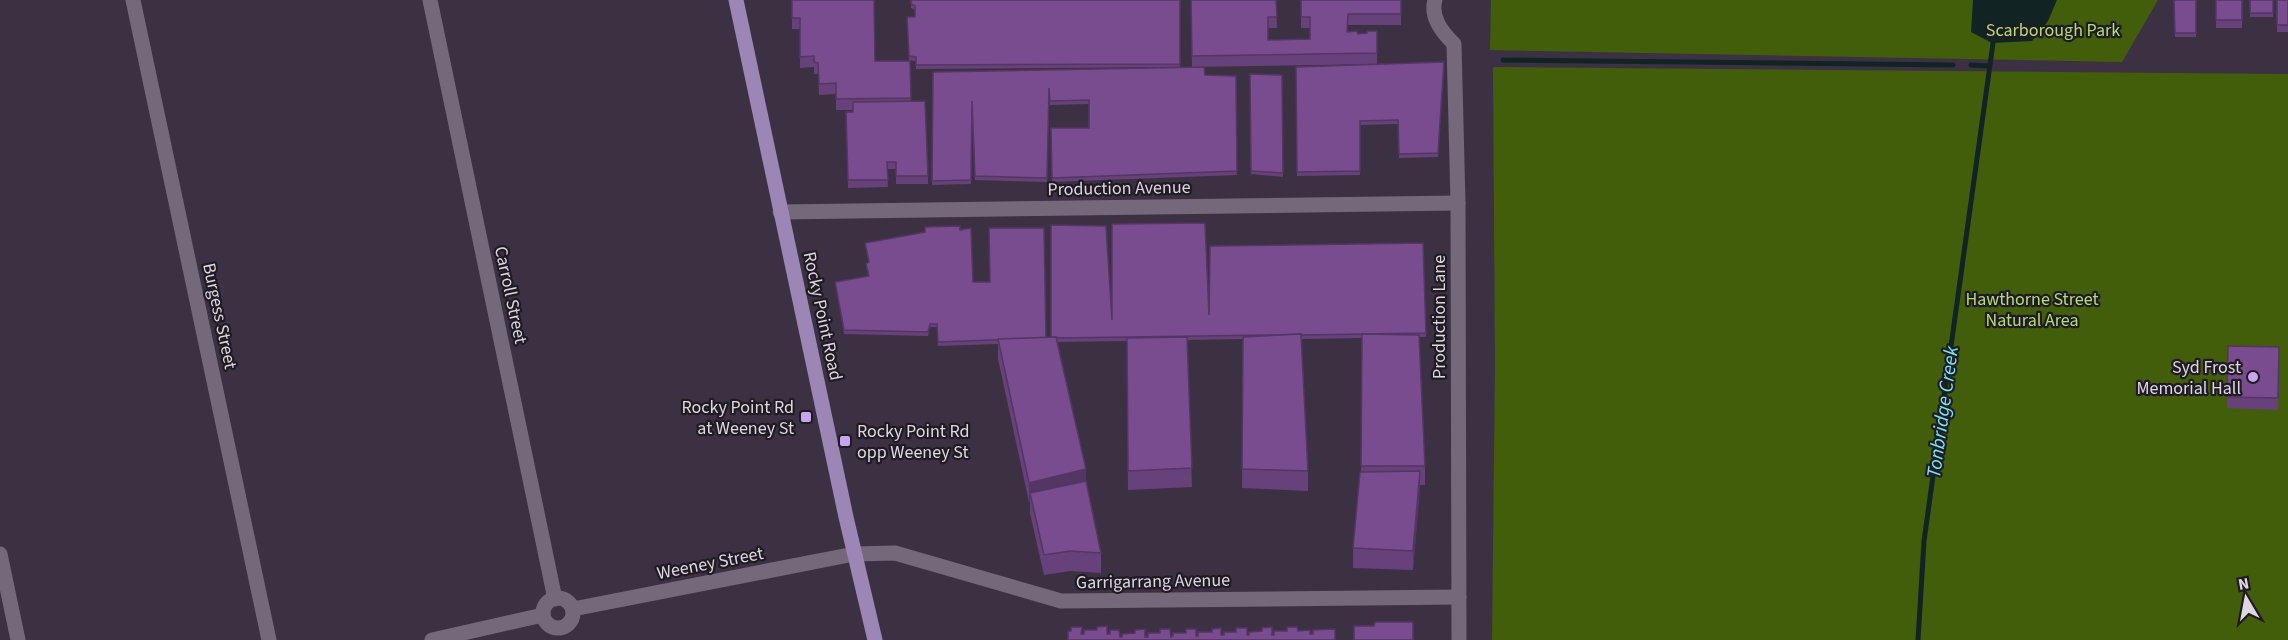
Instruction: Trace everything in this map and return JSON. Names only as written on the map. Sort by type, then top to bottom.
[{"type":"main road","name":"Rocky Point Road","points":[[736,0],[854,554],[875,640]]},
{"type":"street","name":"Burgess Street","points":[[133,0],[268,640]]},
{"type":"street","name":"Carroll Street","points":[[430,0],[555,598]]},
{"type":"street","name":"Production Lane","points":[[1435,0],[1432,9],[1441,30],[1454,44],[1458,203],[1459,640]]},
{"type":"street","name":"Production Avenue","points":[[780,212],[1458,203]]},
{"type":"street","name":"Garrigarrang Avenue","points":[[854,554],[896,553],[1061,601],[1459,597]]},
{"type":"street","points":[[0,554],[18,640]]},
{"type":"street","name":"Weeney Street","points":[[573,609],[854,554]]},
{"type":"street","points":[[555,598],[566,600],[573,609],[571,621],[562,634],[549,626],[543,615],[545,605],[555,598]]},
{"type":"street","points":[[432,640],[543,615]]},
{"type":"green space","name":"Scarborough Park","points":[[1491,0],[2158,0],[2122,62],[1490,50]]},
{"type":"green space","name":"Hawthorne Street Natural Area","points":[[1493,67],[2288,74],[2288,640],[1492,640],[1495,367]]},
{"type":"shaded area","points":[[1973,0],[2057,0],[2048,21],[2032,41],[1992,43],[1971,32]]},
{"type":"building","points":[[792,0],[874,0],[875,61],[910,61],[911,98],[836,99],[836,83],[819,84],[818,63],[814,62],[814,56],[800,57],[800,18],[792,18]]},
{"type":"building","points":[[911,0],[1180,0],[1180,64],[916,65],[916,57],[909,56],[907,17],[915,17],[915,6],[911,4]]},
{"type":"building","points":[[1191,0],[1276,0],[1277,17],[1268,17],[1268,40],[1310,39],[1310,17],[1301,17],[1301,0],[1401,0],[1401,14],[1348,14],[1347,32],[1357,31],[1358,34],[1377,31],[1377,53],[1192,56]]},
{"type":"building","points":[[2174,0],[2196,0],[2196,33],[2175,33]]},
{"type":"building","points":[[2216,0],[2242,0],[2242,20],[2216,20]]},
{"type":"building","points":[[2250,0],[2273,0],[2273,13],[2250,13]]},
{"type":"building","points":[[2277,0],[2288,0],[2288,25],[2277,25]]},
{"type":"building","points":[[1444,62],[1438,153],[1399,154],[1398,120],[1360,121],[1360,171],[1297,172],[1296,67]]},
{"type":"building","points":[[1204,67],[1205,75],[1236,76],[1237,171],[1052,178],[1051,128],[1089,128],[1089,100],[1050,101],[1049,88],[1047,178],[975,176],[972,101],[971,180],[932,181],[933,72]]},
{"type":"building","points":[[1250,74],[1282,75],[1283,173],[1251,171]]},
{"type":"building","points":[[925,101],[928,176],[896,176],[896,162],[887,162],[888,180],[848,180],[846,112],[853,112],[853,102]]},
{"type":"building","points":[[1205,223],[1209,315],[1210,246],[1423,243],[1426,333],[1051,337],[1051,225],[1106,226],[1112,320],[1112,224]]},
{"type":"building","points":[[960,226],[960,230],[971,228],[973,282],[990,282],[989,228],[1044,228],[1046,338],[938,342],[937,324],[930,324],[928,332],[844,330],[835,282],[869,276],[865,243],[925,232],[925,227]]},
{"type":"building","points":[[1301,334],[1308,471],[1242,469],[1243,337]]},
{"type":"building","points":[[1362,334],[1419,335],[1425,466],[1361,466]]},
{"type":"building","points":[[1056,337],[1086,469],[1029,483],[998,339]]},
{"type":"building","points":[[1187,337],[1192,468],[1128,471],[1127,338]]},
{"type":"building","name":"Syd Frost Memorial Hall","points":[[2228,346],[2279,347],[2278,398],[2227,397]]},
{"type":"building","points":[[1420,471],[1413,551],[1353,548],[1360,472]]},
{"type":"building","points":[[1086,481],[1101,553],[1070,551],[1044,555],[1030,493]]},
{"type":"building","points":[[1375,622],[1413,622],[1413,640],[1354,640],[1354,626],[1374,626]]},
{"type":"building","points":[[1107,626],[1107,634],[1110,634],[1110,630],[1119,630],[1120,637],[1122,634],[1145,629],[1145,637],[1148,637],[1148,633],[1160,633],[1160,629],[1170,629],[1171,637],[1173,633],[1186,633],[1186,629],[1196,629],[1196,636],[1198,636],[1198,632],[1212,632],[1212,629],[1221,628],[1221,635],[1224,635],[1224,632],[1236,632],[1236,628],[1247,628],[1247,635],[1249,632],[1272,627],[1272,635],[1274,631],[1287,631],[1287,627],[1297,627],[1298,631],[1310,630],[1310,634],[1313,634],[1313,630],[1335,629],[1335,640],[1068,640],[1068,631],[1071,631],[1071,627],[1082,627],[1081,634],[1084,634],[1084,630],[1097,630],[1097,627]]},
{"type":"waterway","name":"Tonbridge Creek","points":[[1918,640],[1924,541],[1994,36]]},
{"type":"waterway","points":[[1503,60],[1953,65]]},
{"type":"waterway","points":[[1971,65],[1989,66]]},
{"type":"place","name":"Syd Frost Memorial Hall","points":[[2253,377]]},
{"type":"place","name":"Rocky Point Rd at Weeney St","points":[[806,417]]},
{"type":"place","name":"Rocky Point Rd opp Weeney St","points":[[845,441]]}]
